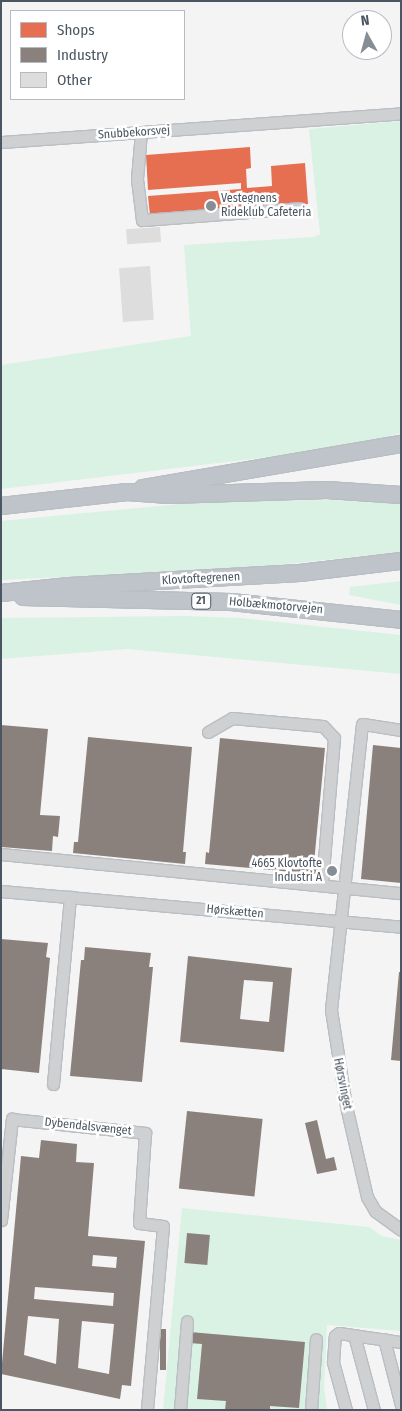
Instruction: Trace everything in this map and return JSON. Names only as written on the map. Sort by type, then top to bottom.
[{"type":"highway","points":[[1,506],[127,492],[167,482],[283,466],[401,444]]},
{"type":"highway","points":[[127,492],[168,495],[327,490],[401,495]]},
{"type":"highway","name":"Klovtoftegrenen","points":[[1,594],[61,586],[300,573],[401,561]]},
{"type":"highway","name":"Holbækmotorvejen","points":[[1,594],[48,599],[231,602],[401,620]]},
{"type":"street","name":"Snubbekorsvej","points":[[1,142],[401,113]]},
{"type":"street","points":[[141,132],[137,179],[142,220],[300,208]]},
{"type":"street","points":[[208,732],[232,718],[323,726],[334,738],[322,885]]},
{"type":"street","name":"Hørsvinget","points":[[401,730],[362,724],[339,921],[331,1010],[346,1106],[367,1197],[375,1211],[401,1230]]},
{"type":"street","points":[[1,854],[401,893]]},
{"type":"street","name":"Hørskætten","points":[[1,891],[401,927]]},
{"type":"street","points":[[52,1084],[70,897]]},
{"type":"street","name":"Dybendalsvænget","points":[[1,1220],[12,1119],[146,1133],[139,1223],[164,1226],[146,1410]]},
{"type":"street","points":[[180,1410],[187,1321]]},
{"type":"street","points":[[354,1335],[374,1410]]},
{"type":"street","points":[[346,1410],[333,1362],[335,1336],[354,1335],[401,1342]]},
{"type":"street","points":[[311,1410],[316,1339]]},
{"type":"street","points":[[384,1339],[401,1405]]},
{"type":"green space","points":[[401,121],[401,433],[345,448],[1,489],[1,365],[191,336],[184,245],[314,237],[320,234],[309,129]]},
{"type":"green space","points":[[333,500],[401,504],[401,552],[249,568],[1,580],[1,521],[211,501]]},
{"type":"green space","points":[[401,581],[401,605],[349,595],[350,587]]},
{"type":"green space","points":[[185,616],[240,618],[401,635],[401,674],[127,649],[1,659],[1,618]]},
{"type":"green space","points":[[182,1208],[369,1227],[382,1236],[401,1240],[401,1331],[327,1325],[324,1387],[327,1410],[163,1410]]},
{"type":"building: Shops","points":[[250,147],[251,168],[246,169],[247,188],[272,186],[271,166],[305,163],[308,204],[150,216],[148,196],[241,189],[241,183],[148,190],[146,155]]},
{"type":"building: Industry","points":[[1,725],[48,729],[40,815],[60,816],[58,837],[53,836],[52,851],[1,847]]},
{"type":"building: Industry","points":[[88,737],[192,747],[183,852],[186,852],[185,864],[73,853],[74,842],[78,842]]},
{"type":"building: Industry","points":[[220,738],[325,748],[314,863],[317,863],[316,874],[205,864],[206,852],[209,853]]},
{"type":"building: Industry","points":[[373,745],[401,748],[401,883],[361,879]]},
{"type":"building: Industry","points":[[1,939],[48,943],[46,957],[50,958],[39,1073],[1,1069]]},
{"type":"building: Industry","points":[[85,947],[151,953],[149,967],[153,967],[142,1082],[70,1076],[81,960],[84,960]]},
{"type":"building: Industry","points":[[188,956],[292,968],[284,1052],[180,1042]],"holes":[[[244,980],[273,982],[269,1022],[240,1019]]]},
{"type":"building: Industry","points":[[399,972],[401,972],[401,1061],[391,1060]]},
{"type":"building: Industry","points":[[187,1111],[263,1119],[254,1197],[179,1189]]},
{"type":"building: Industry","points":[[317,1120],[326,1159],[334,1157],[337,1170],[317,1174],[305,1123]]},
{"type":"building: Industry","points":[[41,1140],[77,1144],[76,1162],[94,1163],[88,1236],[145,1241],[131,1386],[122,1385],[120,1399],[1,1374],[21,1156],[39,1158]],"holes":[[[93,1255],[117,1257],[116,1268],[92,1266]],[[35,1287],[114,1293],[113,1306],[34,1299]],[[28,1316],[59,1319],[56,1364],[24,1355]],[[82,1321],[114,1324],[109,1374],[78,1368]]]},
{"type":"building: Industry","points":[[187,1233],[210,1235],[207,1265],[184,1263]]},
{"type":"building: Industry","points":[[160,1329],[166,1329],[166,1370],[160,1370]]},
{"type":"building: Industry","points":[[190,1332],[305,1342],[299,1408],[270,1406],[270,1410],[225,1410],[226,1401],[197,1399],[202,1344],[189,1343]]},
{"type":"building: Other","points":[[160,227],[161,242],[127,244],[126,229]]},
{"type":"building: Other","points":[[150,266],[154,320],[123,322],[119,268]]},
{"type":"place","name":"Vestegnens Rideklub Cafeteria","points":[[211,206]]},
{"type":"place","name":"4665 Klovtofte Industri A","points":[[332,871]]}]
